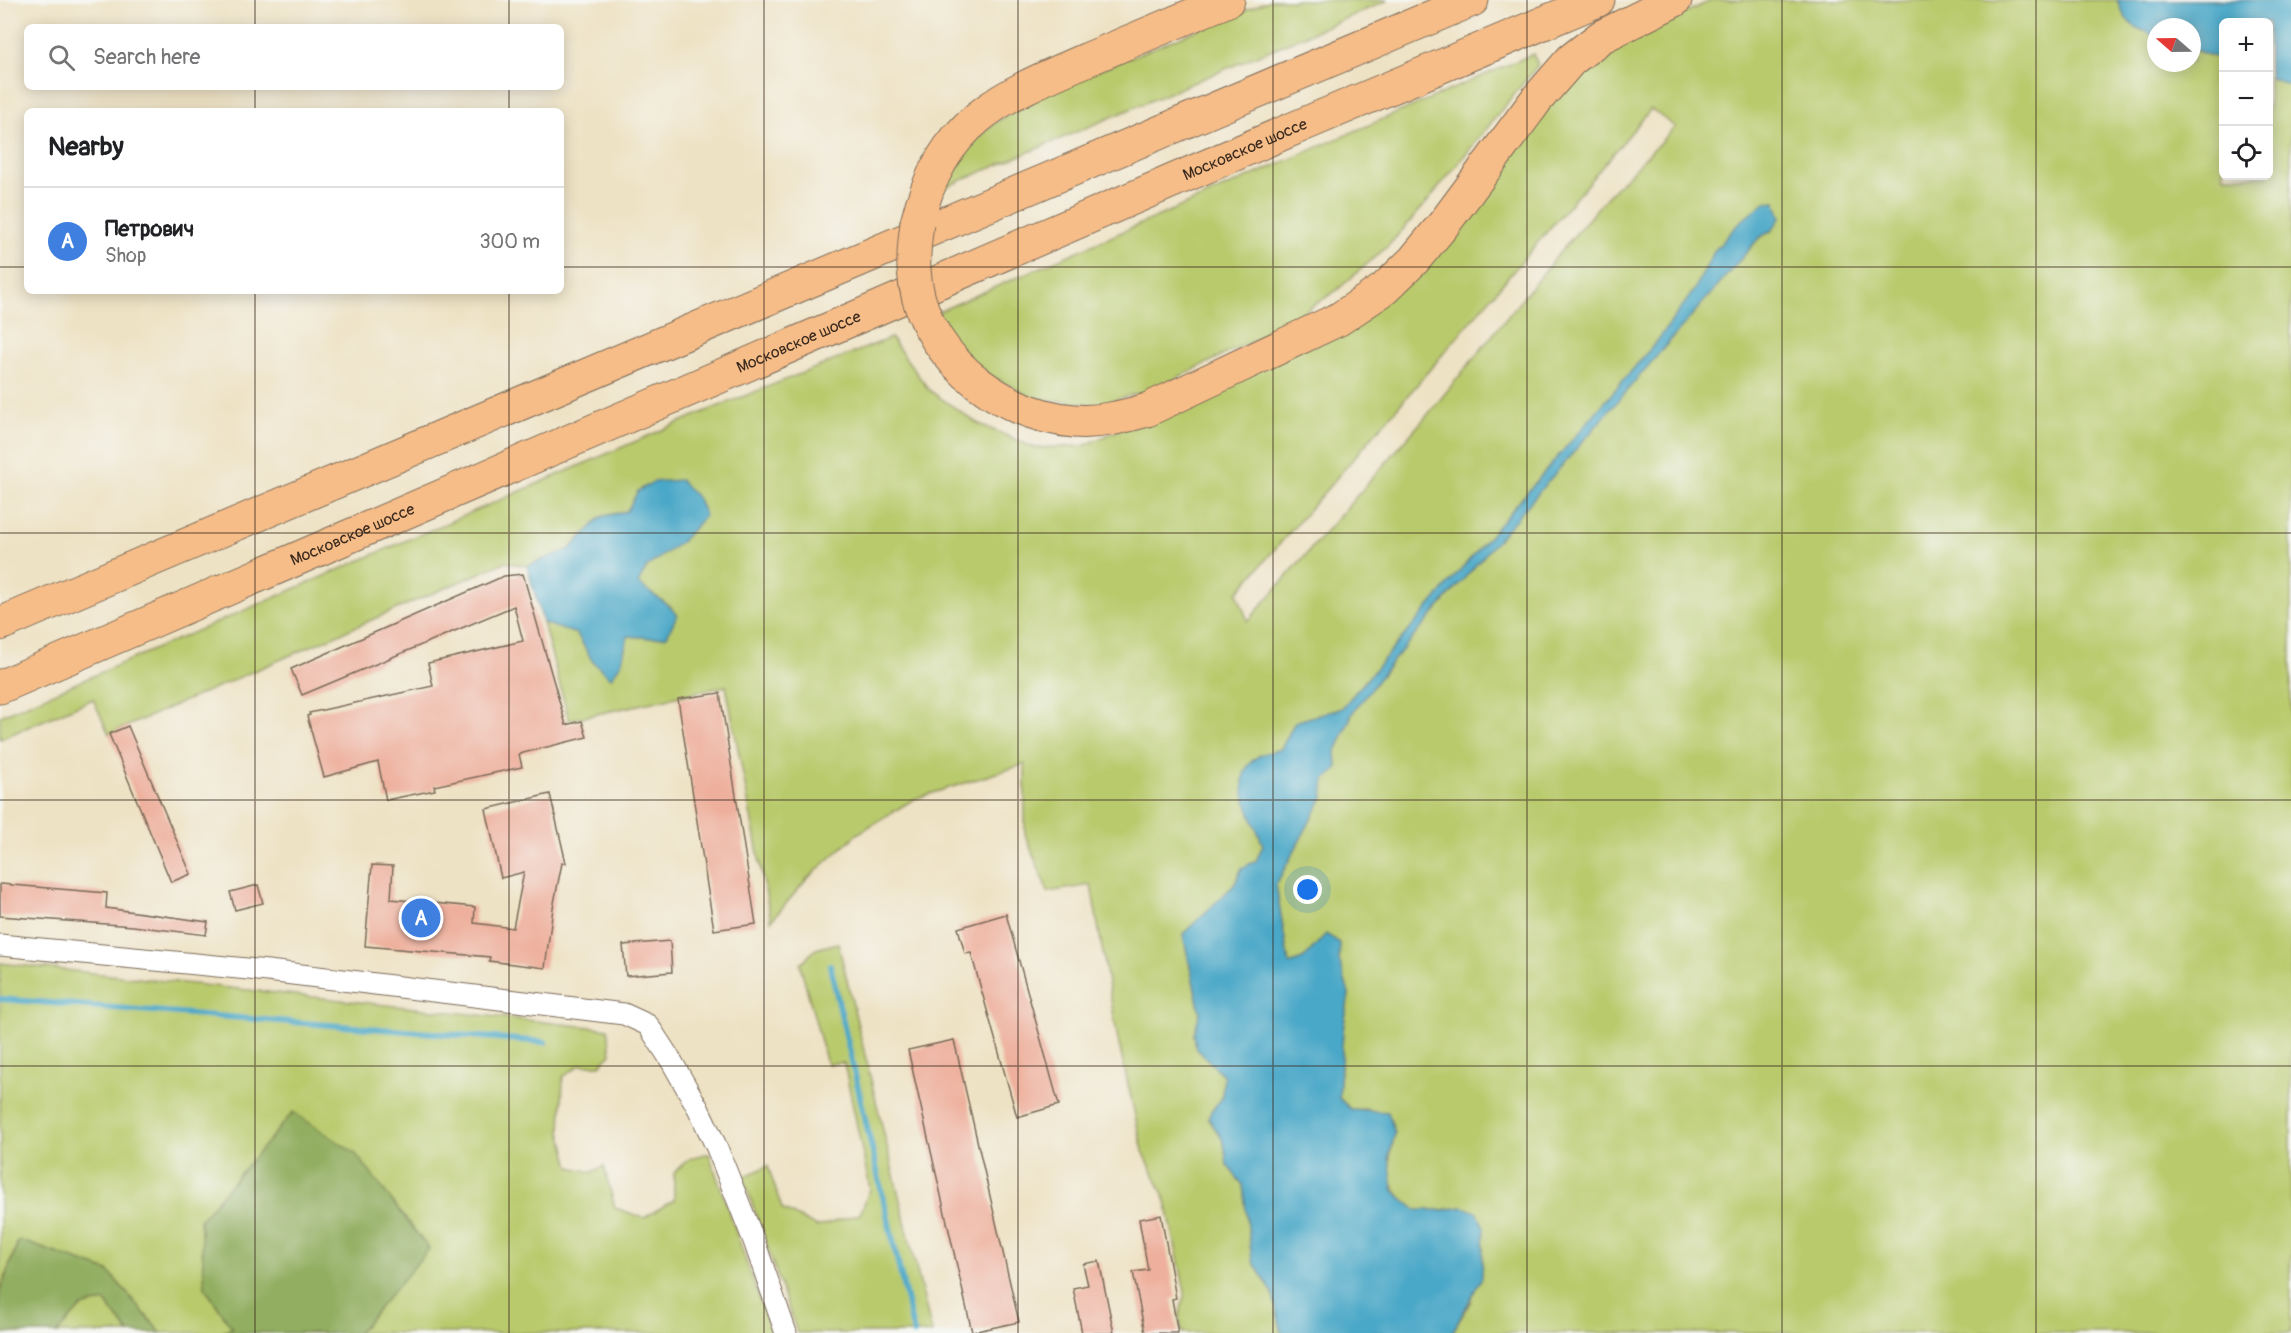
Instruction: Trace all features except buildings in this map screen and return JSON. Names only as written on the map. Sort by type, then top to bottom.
[{"type":"highway","points":[[1228,0],[1034,82],[991,106],[972,121],[942,158],[928,186],[917,224],[914,271],[919,295],[926,317],[952,358],[968,376],[1007,403],[1052,418],[1076,421],[1112,419],[1147,410],[1339,319],[1384,289],[1414,260],[1491,163],[1537,99],[1571,60],[1601,37],[1675,0]]},
{"type":"highway","points":[[0,624],[1472,0]]},
{"type":"highway","name":"Московское шоссе","points":[[0,687],[1302,125],[1598,0]]},
{"type":"street","points":[[0,945],[268,971],[612,1012],[624,1014],[648,1025],[678,1071],[717,1148],[754,1240],[786,1333]]},
{"type":"green space","points":[[1270,0],[1389,0],[934,192],[952,162],[996,122],[1053,89]]},
{"type":"green space","points":[[1713,0],[2117,0],[2127,20],[2147,32],[2147,72],[2201,72],[2201,52],[2219,59],[2219,180],[2273,180],[2273,79],[2291,86],[2291,1333],[1452,1333],[1471,1301],[1463,1207],[1422,1211],[1415,1209],[1401,1197],[1391,1181],[1389,1163],[1395,1133],[1370,1109],[1350,1109],[1339,1098],[1343,1031],[1349,995],[1339,960],[1340,943],[1326,935],[1303,959],[1289,964],[1276,885],[1323,797],[1325,779],[1337,769],[1336,751],[1353,712],[1391,663],[1758,239],[1774,229],[1715,250],[1693,292],[1658,340],[1342,708],[1295,722],[1281,749],[1258,756],[1257,829],[1263,845],[1256,861],[1242,868],[1234,885],[1183,935],[1200,1012],[1194,1034],[1196,1048],[1224,1076],[1222,1096],[1208,1118],[1224,1142],[1227,1165],[1243,1185],[1252,1260],[1272,1292],[1282,1333],[1182,1333],[1179,1317],[1185,1292],[1166,1201],[1143,1151],[1118,1040],[1091,885],[1048,892],[1025,834],[1025,764],[914,799],[857,834],[807,879],[771,921],[726,686],[569,720],[543,623],[577,634],[593,662],[621,664],[628,636],[652,638],[671,606],[652,596],[638,583],[647,567],[682,541],[653,482],[638,491],[627,511],[601,517],[570,549],[527,566],[505,562],[109,734],[93,699],[0,739],[0,716],[699,414],[891,338],[929,390],[977,423],[1035,448],[1083,446],[1347,327],[1565,83],[1641,32]],"holes":[[[1651,109],[1675,127],[1606,198],[1430,412],[1248,621],[1237,593]]]},
{"type":"green space","points":[[1533,54],[1538,65],[1423,207],[1389,245],[1336,291],[1277,329],[1156,388],[1097,405],[1033,398],[991,376],[961,352],[935,313]]},
{"type":"green space","points":[[838,943],[932,1333],[797,1333],[743,1177],[768,1166],[782,1209],[817,1227],[860,1214],[870,1189],[844,1063],[827,1064],[800,964],[816,949]]},
{"type":"green space","points":[[0,963],[608,1029],[611,1054],[600,1065],[580,1065],[563,1077],[561,1131],[570,1167],[592,1172],[604,1166],[615,1208],[644,1218],[674,1200],[674,1173],[685,1162],[693,1157],[709,1154],[771,1333],[358,1333],[429,1248],[293,1113],[238,1178],[205,1288],[233,1329],[221,1333],[161,1333],[108,1271],[18,1241],[0,1292]]},
{"type":"green space","points":[[293,1112],[356,1154],[429,1249],[358,1333],[221,1333],[232,1328],[205,1288],[200,1220]]},
{"type":"green space","points":[[19,1240],[108,1271],[161,1333],[129,1333],[105,1301],[81,1307],[57,1333],[0,1333],[0,1292]]},
{"type":"green space","points":[[105,1301],[129,1333],[57,1333],[81,1307]]},
{"type":"water","points":[[2117,0],[2291,0],[2291,86],[2273,79],[2273,18],[2219,18],[2219,59],[2201,52],[2201,18],[2147,18],[2147,32],[2131,24]]},
{"type":"water","points":[[1775,201],[1781,217],[1773,229],[1758,239],[1391,663],[1353,712],[1336,751],[1337,769],[1325,780],[1323,797],[1276,885],[1289,964],[1303,959],[1326,934],[1340,943],[1339,960],[1349,994],[1343,1031],[1339,1098],[1350,1109],[1388,1112],[1395,1133],[1389,1157],[1393,1189],[1417,1210],[1463,1207],[1477,1212],[1484,1227],[1482,1277],[1452,1333],[1282,1333],[1272,1292],[1252,1260],[1243,1185],[1227,1165],[1224,1142],[1208,1117],[1222,1096],[1224,1076],[1196,1048],[1194,1034],[1200,1012],[1183,934],[1234,885],[1242,868],[1256,861],[1263,845],[1245,798],[1244,775],[1249,764],[1259,756],[1281,749],[1295,722],[1342,708],[1658,340],[1693,292],[1715,250],[1740,222],[1765,202]]},
{"type":"water","points":[[680,480],[698,499],[705,516],[682,541],[647,567],[638,583],[669,606],[677,615],[667,636],[652,638],[628,636],[621,664],[611,678],[593,662],[577,634],[543,623],[527,566],[570,549],[601,517],[627,511],[638,491],[653,482]]},
{"type":"waterway","points":[[830,965],[914,1333]]},
{"type":"waterway","points":[[0,999],[545,1042]]},
{"type":"place","name":"Петрович","points":[[421,918]]}]
